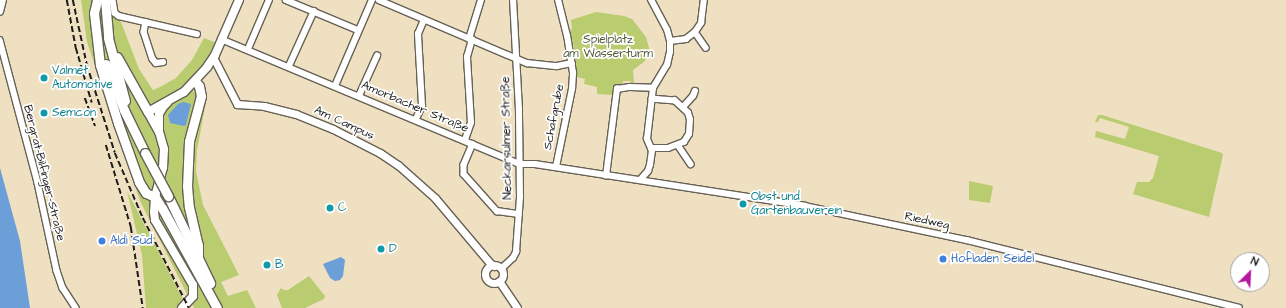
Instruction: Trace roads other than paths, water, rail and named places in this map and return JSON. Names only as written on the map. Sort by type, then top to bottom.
[{"type":"highway","points":[[97,0],[107,67],[115,90],[168,196],[221,308]]},
{"type":"highway","points":[[97,0],[94,13],[100,65],[139,182],[146,193],[155,197],[217,308]]},
{"type":"highway","points":[[105,0],[108,38],[131,123]]},
{"type":"highway","points":[[108,25],[120,65],[148,112]]},
{"type":"highway","points":[[195,81],[199,86],[201,96],[190,141],[187,186],[189,207],[198,245],[198,258]]},
{"type":"main road","points":[[182,308],[193,296],[193,285],[158,227],[154,212],[155,197],[164,157],[159,132],[159,114],[163,106],[178,96],[195,81],[207,67],[222,39],[239,0]]},
{"type":"main road","points":[[159,132],[148,112],[178,96]]},
{"type":"street","points":[[0,12],[4,0]]},
{"type":"street","points":[[113,0],[115,13],[119,16],[197,34]]},
{"type":"street","points":[[248,50],[269,0]]},
{"type":"street","points":[[286,0],[358,30]]},
{"type":"street","points":[[335,86],[372,0]]},
{"type":"street","points":[[379,0],[516,59],[540,66],[572,64]]},
{"type":"street","points":[[465,140],[471,123],[467,57],[481,0]]},
{"type":"street","name":"Neckarsulmer Straße","points":[[497,267],[513,258],[516,252],[519,214],[520,164],[513,0]]},
{"type":"street","name":"Schafgrube","points":[[556,167],[572,89],[572,64],[558,0]]},
{"type":"street","points":[[640,180],[648,171],[651,148],[647,139],[653,88],[667,65],[670,41],[667,30],[651,0]]},
{"type":"street","points":[[670,41],[686,38],[695,32],[700,23],[704,0]]},
{"type":"street","points":[[289,66],[314,11]]},
{"type":"street","points":[[416,119],[422,106],[418,34],[424,20]]},
{"type":"street","points":[[146,22],[144,32],[153,59],[156,62],[163,62]]},
{"type":"street","points":[[695,32],[706,48]]},
{"type":"street","name":"Amorbacher Straße","points":[[222,39],[416,119],[520,164],[535,164],[606,176]]},
{"type":"street","name":"Bergrat-Bilfinger-Straße","points":[[0,40],[38,183],[55,265],[63,288],[76,308]]},
{"type":"street","points":[[359,96],[377,56]]},
{"type":"street","name":"Am Campus","points":[[213,57],[237,104],[264,106],[290,112],[360,141],[392,161],[416,180],[446,210],[490,263],[497,267]]},
{"type":"street","points":[[606,176],[617,89],[630,87],[653,88]]},
{"type":"street","points":[[683,107],[693,96],[695,91]]},
{"type":"street","points":[[651,148],[668,148],[684,142],[689,134],[690,116],[683,107],[675,101],[652,99]]},
{"type":"street","points":[[473,144],[464,165],[464,174],[494,209],[502,213],[519,214]]},
{"type":"street","points":[[678,145],[691,164]]},
{"type":"street","name":"Riedweg","points":[[606,176],[805,206],[967,240],[1239,308]]},
{"type":"street","name":"Am Campus","points":[[463,231],[486,269]]},
{"type":"street","points":[[497,267],[502,275],[499,281],[492,283],[488,281],[485,275],[486,269],[497,267]]},
{"type":"street","points":[[499,281],[516,308]]},
{"type":"water","points":[[183,102],[191,104],[186,125],[184,126],[170,123],[168,115],[178,104]]},
{"type":"water","points":[[0,168],[20,241],[30,308],[0,308]]},
{"type":"water","points":[[341,257],[345,260],[343,276],[340,280],[335,281],[330,278],[323,264]]},
{"type":"railway","points":[[67,0],[76,48],[92,103]]},
{"type":"railway","points":[[73,0],[87,65],[115,153],[143,218],[189,308]]},
{"type":"railway","points":[[85,98],[95,126]]},
{"type":"railway","points":[[106,145],[131,227],[143,308]]},
{"type":"place","name":"Valmet Automotive","points":[[44,78]]},
{"type":"place","name":"Semcon","points":[[44,113]]},
{"type":"place","name":"Obst und Gartenbauverein","points":[[743,204]]},
{"type":"place","name":"C","points":[[330,208]]},
{"type":"place","name":"Aldi Süd","points":[[102,241]]},
{"type":"place","name":"D","points":[[381,249]]},
{"type":"place","name":"Hofladen Seidel","points":[[943,259]]},
{"type":"place","name":"B","points":[[267,265]]},
{"type":"park label","name":"Spielplatz am Wasserturm","points":[[608,47]]}]
